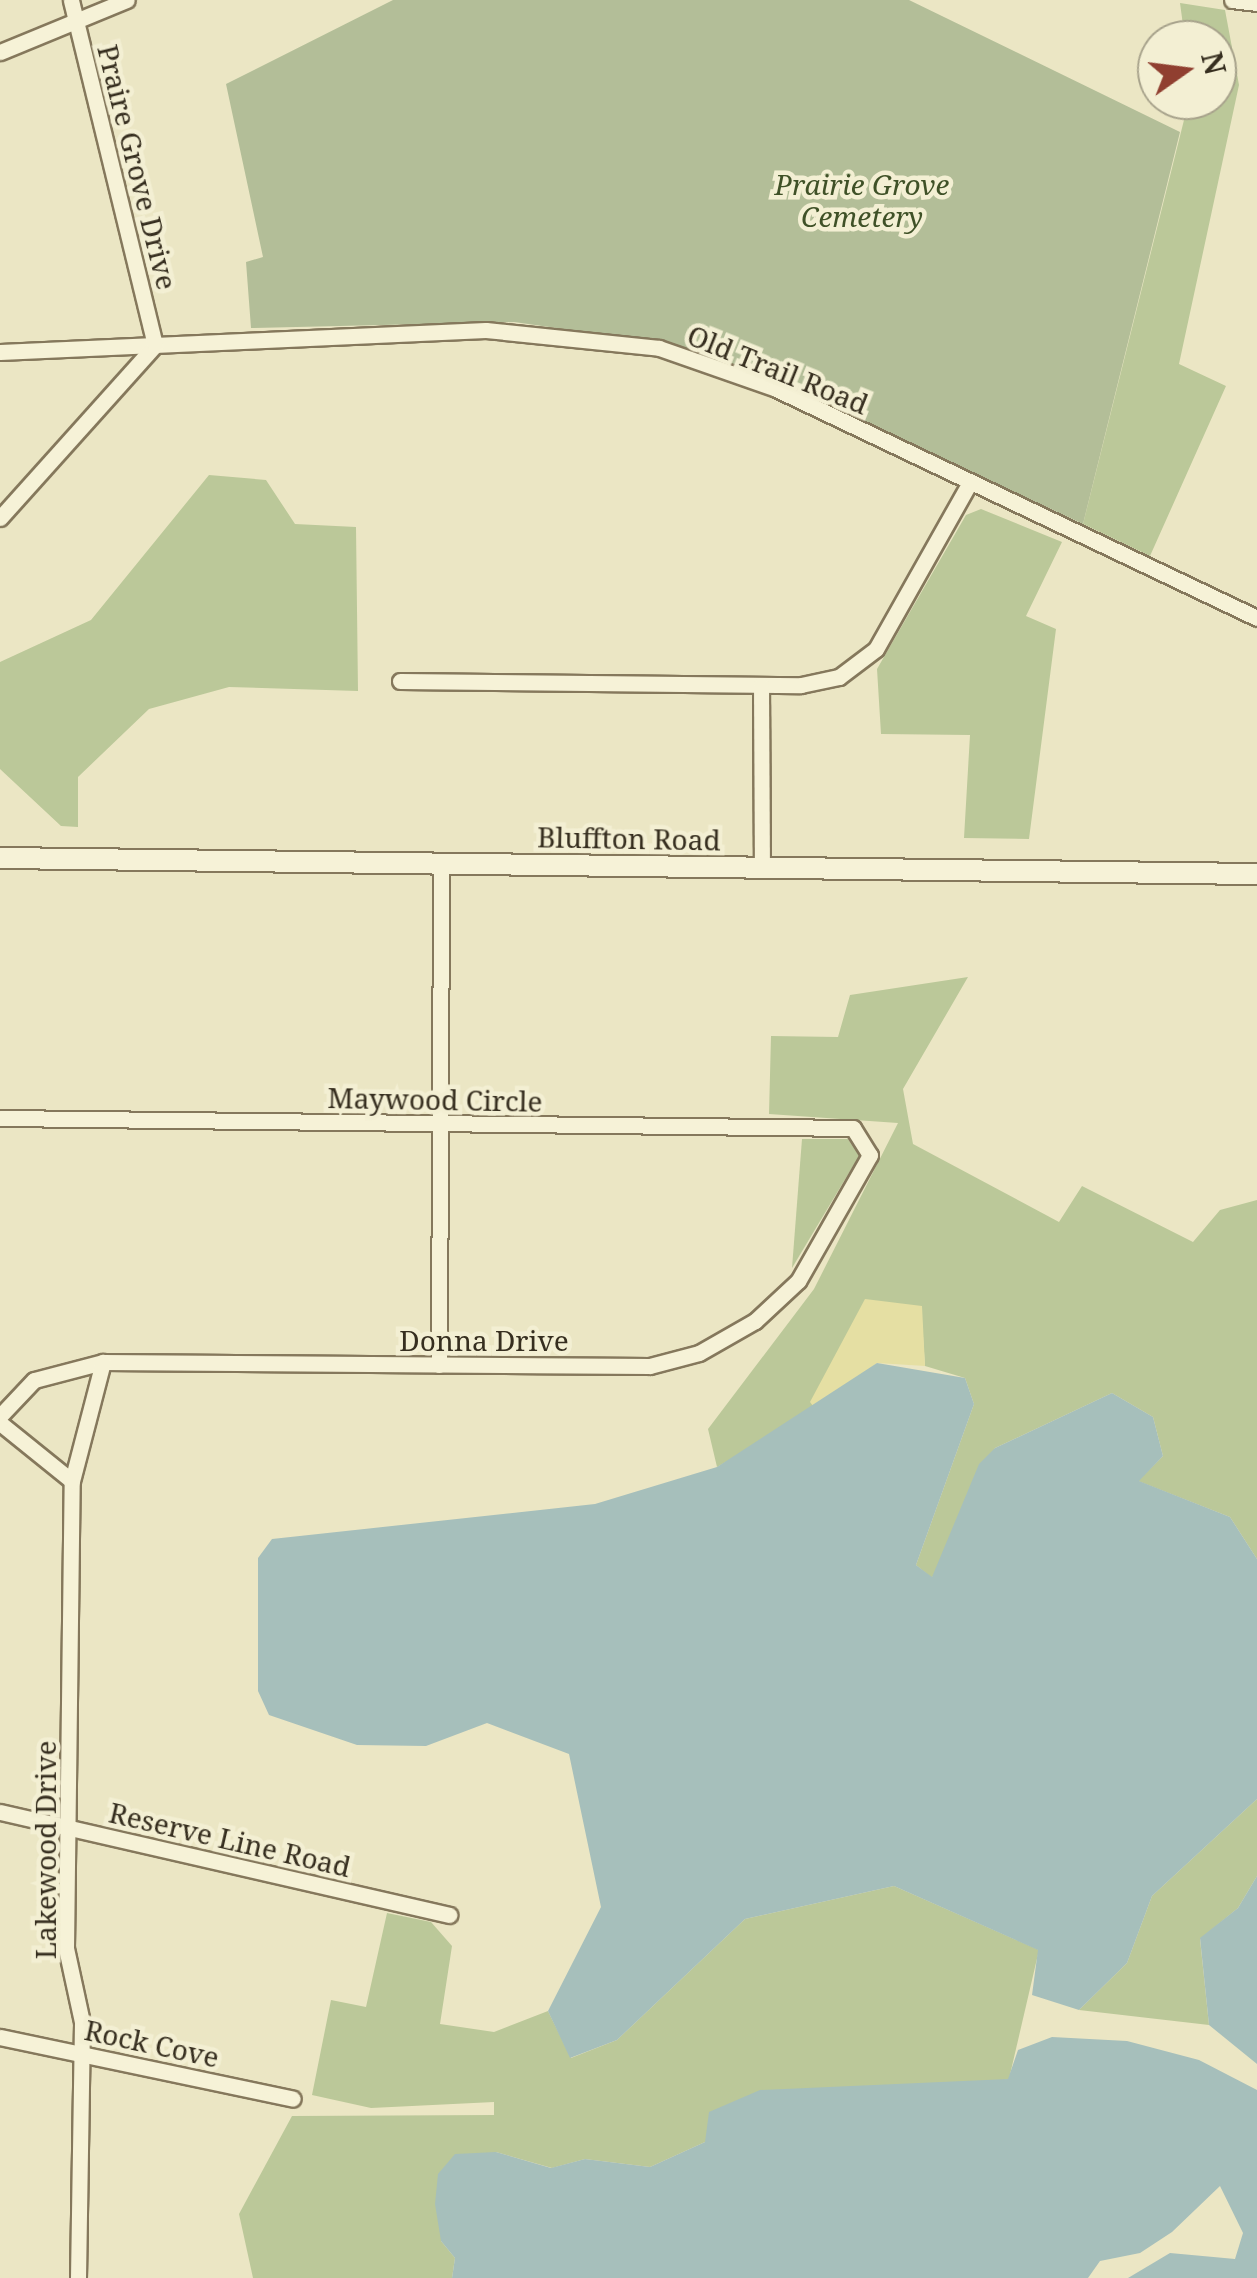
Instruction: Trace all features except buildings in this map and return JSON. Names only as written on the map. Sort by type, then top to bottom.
[{"type":"main road","name":"Bluffton Road","points":[[0,858],[1257,874]]},
{"type":"street","name":"Praire Grove Drive","points":[[71,0],[156,346]]},
{"type":"street","points":[[0,52],[77,24],[128,0]]},
{"type":"street","points":[[1232,0],[1257,3]]},
{"type":"street","name":"Old Trail Road","points":[[0,352],[486,330],[612,340],[774,388],[1257,618]]},
{"type":"street","points":[[0,518],[156,346]]},
{"type":"street","points":[[400,680],[761,685],[839,677],[876,649],[969,484]]},
{"type":"street","points":[[761,685],[762,868]]},
{"type":"street","points":[[438,1364],[441,863]]},
{"type":"street","name":"Maywood Circle","points":[[0,1118],[853,1128],[866,1138]]},
{"type":"street","name":"Donna Drive","points":[[0,1420],[34,1380],[103,1362],[650,1366],[726,1341],[798,1281],[822,1246],[870,1155],[866,1138]]},
{"type":"street","name":"Lakewood Drive","points":[[78,2278],[80,2054],[66,1948],[74,1830],[72,1480],[103,1362]]},
{"type":"street","points":[[0,1420],[72,1480]]},
{"type":"street","name":"Reserve Line Road","points":[[0,1812],[449,1915]]},
{"type":"street","name":"Rock Cove","points":[[0,2037],[293,2099]]},
{"type":"green space","name":"Prairie Grove Cemetery","points":[[393,0],[909,0],[1137,111],[1137,120],[1155,120],[1180,132],[1083,524],[794,389],[669,344],[514,322],[251,328],[246,262],[263,257],[226,84]]},
{"type":"green space","points":[[1180,3],[1225,10],[1227,20],[1182,20]]},
{"type":"green space","points":[[1184,120],[1231,120],[1179,364],[1226,386],[1150,556],[1083,524]]},
{"type":"green space","points":[[209,475],[266,480],[295,524],[356,527],[358,691],[229,687],[149,709],[78,777],[78,827],[61,826],[0,769],[0,662],[91,620]]},
{"type":"green space","points":[[981,509],[1062,542],[1026,616],[1056,629],[1029,839],[964,838],[970,735],[881,734],[877,669],[966,515]]},
{"type":"green space","points":[[968,977],[903,1089],[913,1144],[1059,1222],[1082,1186],[1193,1242],[1220,1210],[1257,1200],[1257,1559],[1230,1517],[1138,1481],[1163,1456],[1153,1417],[1112,1393],[995,1448],[932,1578],[916,1565],[974,1404],[965,1378],[925,1366],[921,1306],[811,1402],[816,1410],[717,1467],[708,1429],[814,1289],[898,1123],[769,1114],[771,1036],[838,1037],[850,995]]},
{"type":"green space","points":[[802,1139],[848,1139],[859,1156],[792,1268]]},
{"type":"green space","points":[[1257,1799],[1257,1876],[1238,1908],[1200,1939],[1209,2025],[1079,2010],[1127,1963],[1152,1896]]},
{"type":"green space","points":[[894,1886],[1039,1950],[1009,2079],[705,2142],[650,2167],[585,2159],[552,2168],[496,2152],[441,2241],[455,2258],[452,2278],[253,2278],[239,2214],[292,2116],[494,2115],[494,2102],[371,2108],[312,2095],[331,2000],[366,2007],[387,1913],[431,1922],[452,1946],[440,2024],[494,2032],[548,2011],[571,2058],[617,2040],[745,1919]]},
{"type":"sand","points":[[865,1299],[922,1306],[925,1366],[877,1363],[816,1410],[810,1402]]},
{"type":"water","points":[[877,1363],[965,1378],[974,1404],[916,1565],[932,1577],[979,1464],[995,1448],[1112,1393],[1153,1417],[1163,1456],[1139,1481],[1230,1517],[1257,1559],[1257,1799],[1152,1896],[1127,1963],[1079,2010],[1032,1995],[1038,1950],[894,1886],[745,1919],[617,2040],[570,2058],[548,2011],[601,1907],[569,1754],[487,1723],[426,1746],[357,1745],[269,1715],[258,1691],[258,1558],[272,1539],[595,1504],[717,1467]]},
{"type":"water","points":[[1257,1876],[1257,2064],[1209,2025],[1200,1938],[1238,1908]]},
{"type":"water","points":[[1052,2037],[1127,2041],[1199,2060],[1257,2090],[1257,2278],[1128,2278],[1170,2253],[1235,2259],[1243,2233],[1220,2186],[1172,2232],[1140,2253],[1100,2261],[1088,2278],[452,2278],[455,2258],[441,2241],[435,2204],[438,2174],[455,2154],[496,2152],[551,2168],[585,2159],[650,2167],[705,2142],[709,2112],[760,2090],[1008,2079],[1018,2050]]}]
